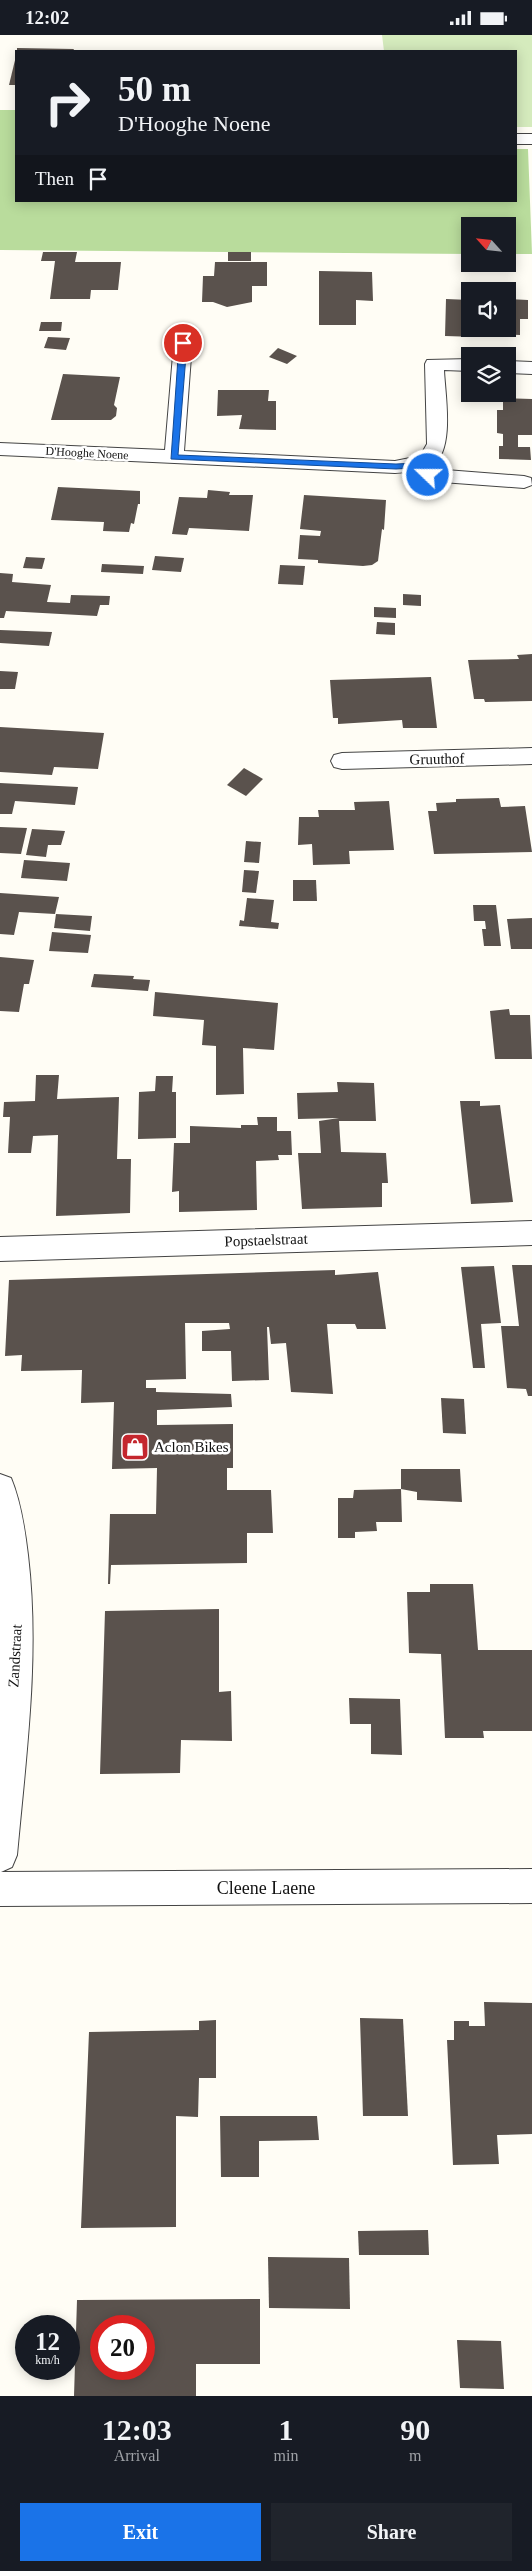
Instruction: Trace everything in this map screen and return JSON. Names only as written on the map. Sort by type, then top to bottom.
[{"type":"street","points":[[517,139],[532,139]]},
{"type":"street","points":[[174,457],[183,343]]},
{"type":"street","points":[[414,465],[427,460],[437,444],[434,364],[461,365]]},
{"type":"street","points":[[516,367],[532,367]]},
{"type":"street","name":"D'Hooghe Noene","points":[[0,449],[396,467],[414,465]]},
{"type":"street","points":[[414,465],[428,475],[524,482]]},
{"type":"street","name":"Gruuthof","points":[[342,761],[532,756]]},
{"type":"street","name":"Popstaelstraat","points":[[0,1249],[532,1233]]},
{"type":"street","name":"Zandstraat","points":[[0,1488],[13,1551],[18,1648],[0,1855]]},
{"type":"street","name":"Cleene Laene","points":[[0,1889],[532,1886]]},
{"type":"green space","points":[[382,35],[532,35],[532,127],[517,127],[517,50],[384,50]]},
{"type":"green space","points":[[0,110],[15,110],[15,202],[517,202],[517,149],[528,149],[532,254],[516,254],[516,217],[461,217],[461,254],[0,250]]},
{"type":"building","points":[[17,48],[74,49],[74,50],[17,50]]},
{"type":"building","points":[[15,60],[15,85],[9,85]]},
{"type":"building","points":[[43,252],[77,252],[75,262],[121,262],[118,290],[91,290],[90,299],[50,299],[55,261],[41,261]]},
{"type":"building","points":[[228,252],[251,252],[251,261],[228,261]]},
{"type":"building","points":[[215,262],[267,262],[267,286],[252,286],[252,302],[227,307],[213,302],[202,302],[203,276],[214,276]]},
{"type":"building","points":[[319,271],[372,272],[373,301],[356,300],[356,325],[319,325]]},
{"type":"building","points":[[446,299],[461,300],[461,336],[445,336]]},
{"type":"building","points":[[516,299],[528,300],[528,319],[520,319],[520,335],[516,335]]},
{"type":"building","points":[[41,322],[62,322],[61,331],[39,331]]},
{"type":"building","points":[[48,337],[70,338],[66,350],[44,348]]},
{"type":"building","points":[[278,348],[297,356],[287,364],[269,357]]},
{"type":"building","points":[[63,374],[120,377],[114,405],[117,408],[116,416],[111,420],[51,420]]},
{"type":"building","points":[[218,390],[269,390],[268,401],[276,401],[276,430],[239,429],[242,415],[217,416]]},
{"type":"building","points":[[516,398],[532,399],[532,435],[518,435],[518,447],[530,447],[531,460],[499,459],[499,446],[503,446],[503,434],[497,433],[497,410],[503,410],[503,402],[516,402]]},
{"type":"building","points":[[58,487],[140,491],[140,504],[138,504],[134,524],[131,523],[129,532],[103,531],[104,522],[51,520]]},
{"type":"building","points":[[208,490],[230,492],[229,495],[253,495],[249,531],[189,528],[187,535],[172,534],[179,497],[207,498]]},
{"type":"building","points":[[304,495],[386,500],[384,530],[382,529],[378,561],[372,565],[363,566],[318,563],[318,560],[298,559],[300,535],[320,536],[321,531],[300,529]]},
{"type":"building","points":[[155,556],[184,558],[181,572],[152,570]]},
{"type":"building","points":[[26,557],[45,558],[42,569],[23,568]]},
{"type":"building","points":[[102,564],[144,566],[143,574],[101,572]]},
{"type":"building","points":[[280,565],[305,566],[303,585],[278,584]]},
{"type":"building","points":[[0,573],[13,574],[12,582],[51,585],[47,602],[70,603],[71,595],[110,596],[109,605],[100,605],[97,616],[6,611],[4,618],[0,618]]},
{"type":"building","points":[[403,594],[421,595],[421,606],[403,605]]},
{"type":"building","points":[[374,607],[396,608],[396,618],[374,617]]},
{"type":"building","points":[[377,622],[395,623],[395,635],[376,634]]},
{"type":"building","points":[[0,630],[52,632],[49,646],[0,643]]},
{"type":"building","points":[[532,654],[532,701],[485,702],[484,699],[474,699],[468,660],[519,659],[517,655]]},
{"type":"building","points":[[0,671],[18,672],[15,689],[0,689]]},
{"type":"building","points":[[431,677],[437,728],[403,728],[402,720],[338,724],[338,718],[333,718],[330,680]]},
{"type":"building","points":[[0,727],[104,733],[98,769],[54,767],[52,775],[0,772]]},
{"type":"building","points":[[244,768],[263,779],[246,796],[227,785]]},
{"type":"building","points":[[0,783],[78,787],[75,805],[15,801],[12,814],[0,814]]},
{"type":"building","points":[[499,798],[501,807],[525,806],[532,852],[434,854],[428,811],[437,811],[436,803],[456,802],[456,799]]},
{"type":"building","points":[[389,801],[394,850],[349,851],[350,864],[313,865],[312,844],[298,845],[299,817],[319,817],[318,810],[355,810],[354,802]]},
{"type":"building","points":[[0,827],[27,828],[21,854],[0,853]]},
{"type":"building","points":[[32,829],[65,831],[61,845],[48,845],[46,857],[26,855]]},
{"type":"building","points":[[246,841],[261,842],[259,863],[244,862]]},
{"type":"building","points":[[24,860],[70,863],[67,881],[21,878]]},
{"type":"building","points":[[244,870],[259,871],[256,893],[242,892]]},
{"type":"building","points":[[293,880],[316,880],[317,901],[293,901]]},
{"type":"building","points":[[0,893],[59,897],[55,914],[19,912],[14,935],[0,934]]},
{"type":"building","points":[[247,898],[274,900],[271,922],[279,923],[278,929],[239,926],[240,920],[244,921]]},
{"type":"building","points":[[473,905],[496,905],[501,946],[484,946],[482,929],[486,929],[485,921],[474,921]]},
{"type":"building","points":[[56,914],[92,916],[90,931],[54,928]]},
{"type":"building","points":[[532,918],[532,949],[511,949],[507,919]]},
{"type":"building","points":[[52,932],[91,935],[88,953],[49,951]]},
{"type":"building","points":[[0,957],[34,960],[29,984],[24,984],[19,1012],[0,1011]]},
{"type":"building","points":[[94,974],[134,976],[133,979],[150,980],[148,991],[91,987]]},
{"type":"building","points":[[155,992],[278,1003],[274,1050],[243,1048],[244,1094],[216,1095],[216,1046],[202,1045],[204,1020],[153,1016]]},
{"type":"building","points":[[509,1009],[510,1015],[530,1015],[532,1059],[495,1059],[490,1011]]},
{"type":"building","points":[[36,1075],[59,1075],[57,1099],[119,1097],[117,1159],[131,1159],[130,1213],[56,1216],[58,1135],[33,1136],[31,1153],[8,1153],[10,1117],[3,1117],[4,1102],[35,1101]]},
{"type":"building","points":[[156,1076],[173,1076],[172,1092],[176,1092],[176,1138],[138,1139],[139,1092],[155,1091]]},
{"type":"building","points":[[337,1082],[374,1083],[376,1121],[339,1121],[341,1152],[386,1153],[388,1183],[382,1183],[382,1207],[302,1209],[298,1153],[321,1153],[319,1121],[339,1118],[298,1119],[297,1093],[338,1092]]},
{"type":"building","points":[[460,1101],[480,1101],[480,1106],[500,1105],[513,1202],[471,1204]]},
{"type":"building","points":[[257,1117],[277,1117],[277,1131],[291,1131],[292,1155],[278,1155],[279,1160],[256,1161],[257,1210],[179,1212],[179,1191],[172,1192],[174,1143],[190,1143],[190,1126],[241,1128],[241,1125],[258,1125]]},
{"type":"building","points":[[512,1265],[532,1265],[532,1396],[528,1396],[526,1389],[507,1388],[501,1326],[519,1326]]},
{"type":"building","points":[[494,1266],[501,1323],[481,1324],[485,1368],[473,1368],[461,1267]]},
{"type":"building","points":[[335,1270],[335,1275],[378,1272],[386,1329],[357,1329],[355,1324],[327,1324],[333,1394],[291,1392],[286,1343],[271,1344],[269,1327],[267,1327],[269,1380],[232,1381],[231,1351],[202,1351],[202,1331],[230,1329],[229,1323],[185,1323],[186,1379],[146,1380],[146,1388],[156,1388],[156,1392],[231,1394],[232,1407],[157,1410],[157,1425],[233,1424],[233,1468],[227,1468],[227,1490],[271,1490],[273,1533],[247,1533],[247,1563],[111,1565],[110,1584],[108,1584],[110,1514],[156,1514],[157,1468],[112,1469],[114,1402],[81,1403],[82,1370],[21,1371],[22,1355],[5,1356],[9,1280]]},
{"type":"building","points":[[441,1398],[464,1399],[466,1434],[443,1433]]},
{"type":"building","points":[[401,1469],[460,1469],[462,1502],[417,1500],[417,1492],[401,1489]]},
{"type":"building","points":[[401,1489],[402,1522],[376,1522],[377,1531],[355,1532],[355,1538],[338,1538],[338,1498],[353,1498],[354,1490]]},
{"type":"building","points":[[430,1584],[473,1584],[478,1650],[532,1650],[532,1731],[483,1731],[484,1738],[445,1738],[441,1654],[409,1653],[407,1592],[430,1592]]},
{"type":"building","points":[[219,1609],[219,1692],[231,1691],[232,1741],[181,1740],[180,1773],[100,1774],[105,1611]]},
{"type":"building","points":[[349,1698],[400,1699],[402,1755],[371,1754],[371,1724],[350,1724]]},
{"type":"building","points":[[484,2002],[532,2003],[532,2134],[497,2135],[499,2164],[453,2165],[447,2040],[454,2040],[454,2021],[469,2021],[469,2026],[485,2026]]},
{"type":"building","points":[[360,2018],[403,2019],[408,2116],[363,2116]]},
{"type":"building","points":[[216,2020],[216,2078],[199,2078],[198,2117],[176,2116],[176,2227],[81,2228],[89,2032],[199,2030],[199,2021]]},
{"type":"building","points":[[220,2116],[317,2116],[319,2140],[259,2141],[259,2177],[221,2177]]},
{"type":"building","points":[[428,2230],[429,2255],[359,2255],[358,2231]]},
{"type":"building","points":[[268,2257],[349,2258],[350,2309],[269,2308]]},
{"type":"building","points":[[260,2299],[260,2364],[196,2364],[196,2396],[74,2396],[74,2380],[80,2380],[80,2315],[77,2315],[77,2300]]},
{"type":"building","points":[[457,2340],[501,2341],[504,2389],[460,2388]]},
{"type":"place","name":"Aclon Bikes","points":[[135,1447]]},
{"type":"route","points":[[183,343],[174,457],[396,467],[414,465],[428,475]]}]
